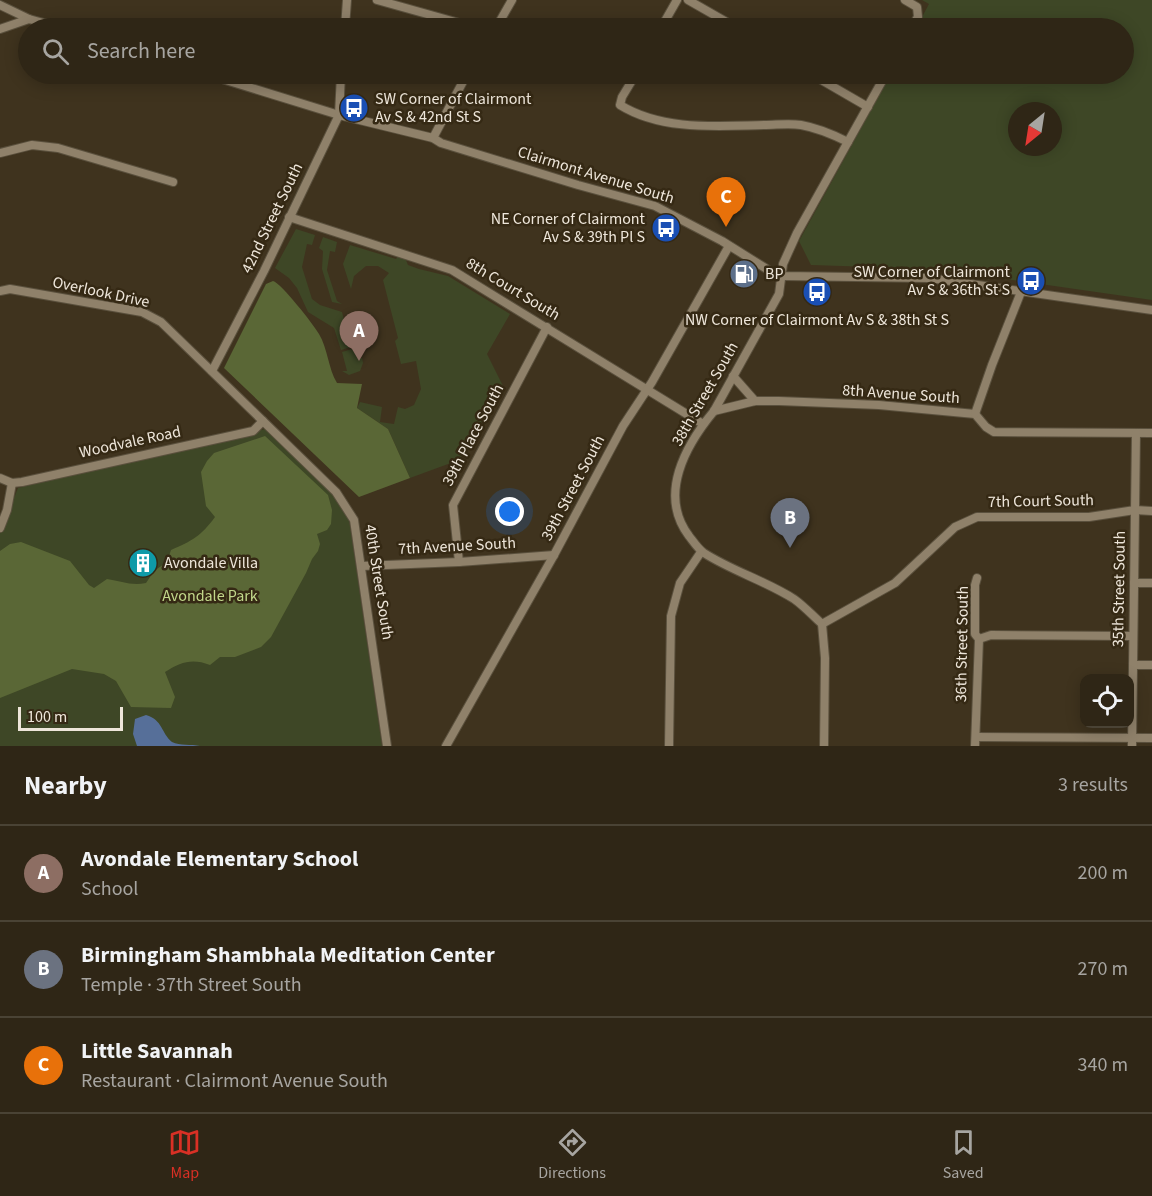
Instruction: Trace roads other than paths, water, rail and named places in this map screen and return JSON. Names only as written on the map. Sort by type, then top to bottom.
[{"type":"street","points":[[346,18],[347,0]]},
{"type":"street","points":[[377,0],[441,18]]},
{"type":"street","points":[[502,18],[512,0]]},
{"type":"street","points":[[667,18],[677,0]]},
{"type":"street","points":[[688,0],[719,18]]},
{"type":"street","points":[[905,0],[917,8],[917,18]]},
{"type":"street","points":[[0,5],[27,18]]},
{"type":"street","points":[[0,29],[18,23]]},
{"type":"street","name":"Clairmont Avenue South","points":[[238,84],[339,115],[433,138],[441,143],[578,185],[655,206],[683,219],[782,276],[930,278],[1152,310]]},
{"type":"street","name":"42nd Street South","points":[[212,371],[339,115],[341,84]]},
{"type":"street","points":[[433,138],[462,84]]},
{"type":"street","points":[[629,84],[620,105],[633,113],[658,120],[697,126],[798,124],[822,129],[848,142]]},
{"type":"street","points":[[828,84],[868,107]]},
{"type":"street","name":"38th Street South","points":[[702,552],[679,522],[674,500],[679,471],[703,424],[714,411],[779,294],[783,264],[797,233],[881,84]]},
{"type":"street","points":[[0,153],[32,145],[58,148],[173,182]]},
{"type":"street","name":"8th Court South","points":[[289,218],[445,267],[703,424]]},
{"type":"street","name":"39th Street South","points":[[446,746],[554,555],[623,426],[729,246]]},
{"type":"street","name":"Overlook Drive","points":[[0,291],[10,289],[142,312],[161,322],[212,371]]},
{"type":"street","points":[[975,414],[1021,292]]},
{"type":"street","name":"39th Place South","points":[[459,562],[453,505],[547,327]]},
{"type":"street","name":"40th Street South","points":[[212,371],[336,492],[346,504],[354,520],[387,746]]},
{"type":"street","points":[[733,375],[754,401]]},
{"type":"street","name":"8th Avenue South","points":[[714,411],[754,401],[879,405],[975,414],[986,427],[994,432],[1152,433]]},
{"type":"street","name":"Woodvale Road","points":[[12,483],[253,431],[263,421]]},
{"type":"street","name":"35th Street South","points":[[1132,742],[1137,433]]},
{"type":"street","points":[[0,478],[12,483],[8,510],[0,528]]},
{"type":"street","name":"7th Court South","points":[[822,624],[895,583],[955,527],[977,517],[1089,517],[1135,510],[1152,511]]},
{"type":"street","points":[[669,746],[671,616],[680,583],[702,552],[796,600],[822,624],[825,658],[824,746]]},
{"type":"street","name":"7th Avenue South","points":[[362,567],[554,555]]},
{"type":"street","name":"36th Street South","points":[[976,742],[979,639],[975,634],[977,578]]},
{"type":"street","points":[[1134,583],[1152,583]]},
{"type":"street","points":[[979,639],[991,635],[1133,636]]},
{"type":"street","points":[[1133,665],[1152,665]]},
{"type":"street","points":[[976,742],[1132,742],[1152,738]]},
{"type":"water","points":[[146,715],[159,723],[172,742],[200,746],[137,746],[133,734],[135,719]]},
{"type":"place","name":"SW Corner of Clairmont Av S & 42nd St S","points":[[354,108]]},
{"type":"place","name":"Little Savannah","points":[[726,227]]},
{"type":"place","name":"NE Corner of Clairmont Av S & 39th Pl S","points":[[666,228]]},
{"type":"place","name":"BP","points":[[744,274]]},
{"type":"place","name":"SW Corner of Clairmont Av S & 36th St S","points":[[1031,281]]},
{"type":"place","name":"NW Corner of Clairmont Av S & 38th St S","points":[[817,292]]},
{"type":"place","name":"Avondale Elementary School","points":[[359,361]]},
{"type":"place","name":"Birmingham Shambhala Meditation Center","points":[[790,548]]},
{"type":"place","name":"Avondale Villa","points":[[143,563]]},
{"type":"park label","name":"Avondale Park","points":[[210,596]]}]
